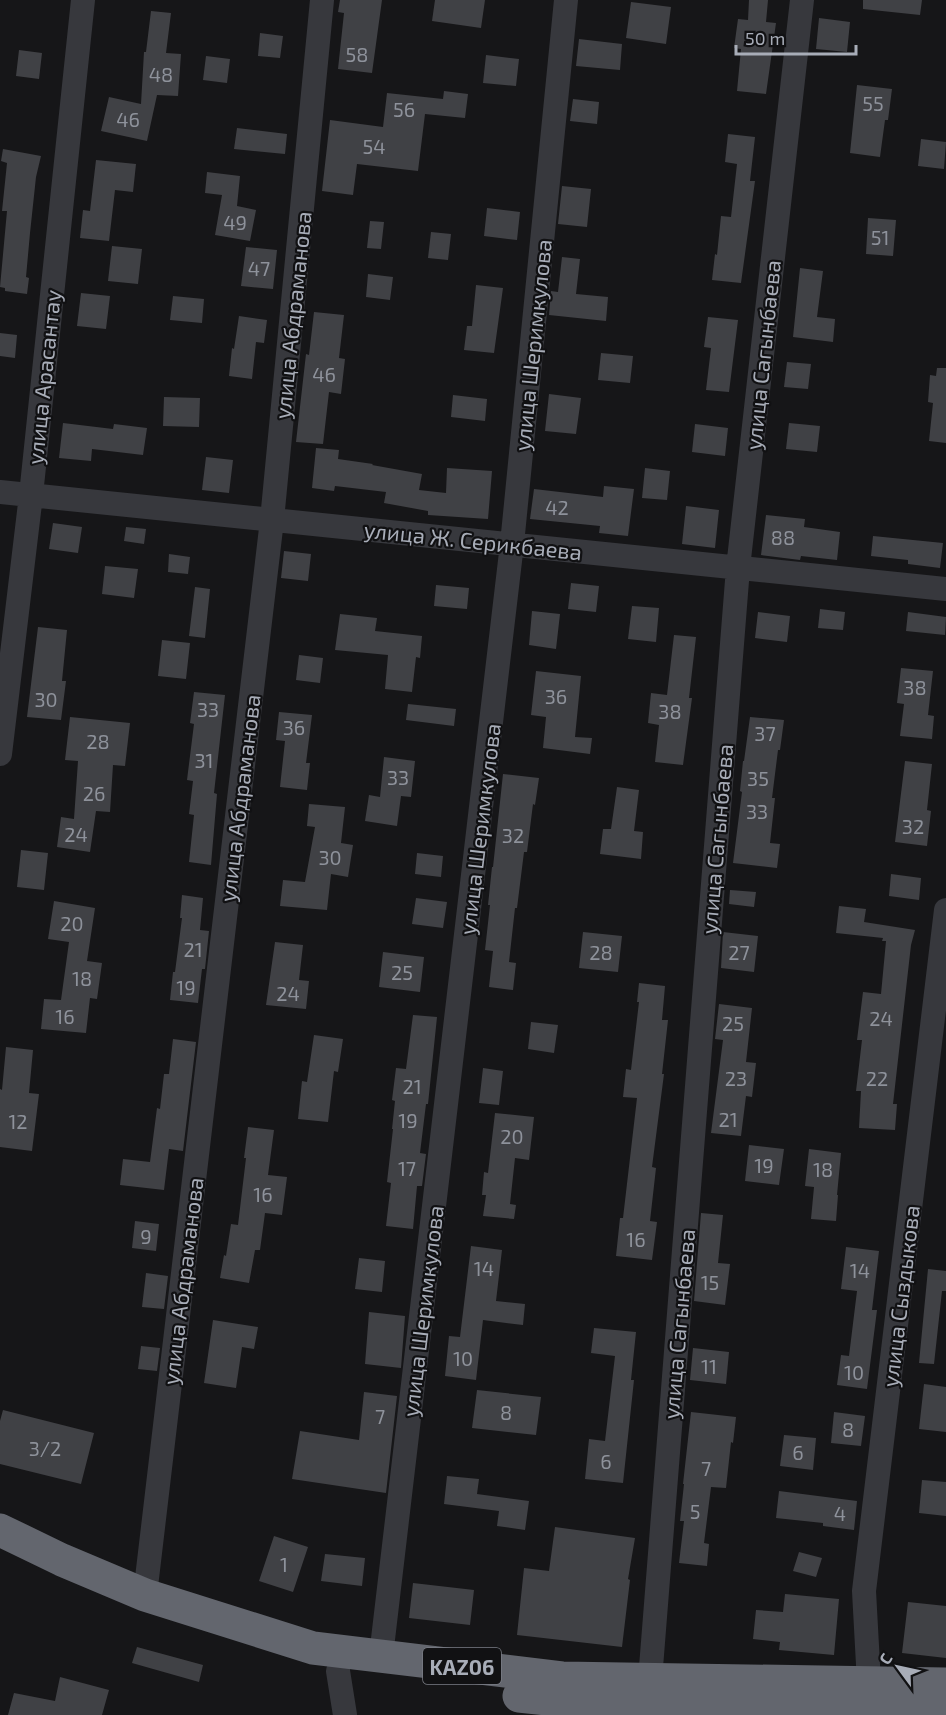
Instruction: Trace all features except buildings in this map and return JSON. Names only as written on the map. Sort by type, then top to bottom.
[{"type":"highway","name":"KАZ06","points":[[0,1530],[62,1560],[145,1595],[313,1648],[562,1678],[946,1684]]},
{"type":"highway","name":"KАZ06","points":[[0,1554],[73,1588],[161,1623],[243,1650],[338,1671],[593,1710],[848,1712],[946,1710]]},
{"type":"street","name":"улица Арасантау","points":[[0,754],[31,495],[83,0]]},
{"type":"street","name":"улица Абдраманова","points":[[145,1595],[272,520],[322,0]]},
{"type":"street","name":"улица Шеримкулова","points":[[381,1656],[512,544],[566,0]]},
{"type":"street","name":"улица Сагынбаева","points":[[650,1680],[738,568],[802,0]]},
{"type":"street","name":"улица Ж. Серикбаева","points":[[0,492],[946,589]]},
{"type":"street","name":"улица Сыздыкова","points":[[869,1683],[864,1591],[946,910]]},
{"type":"street","points":[[338,1671],[345,1715]]}]
